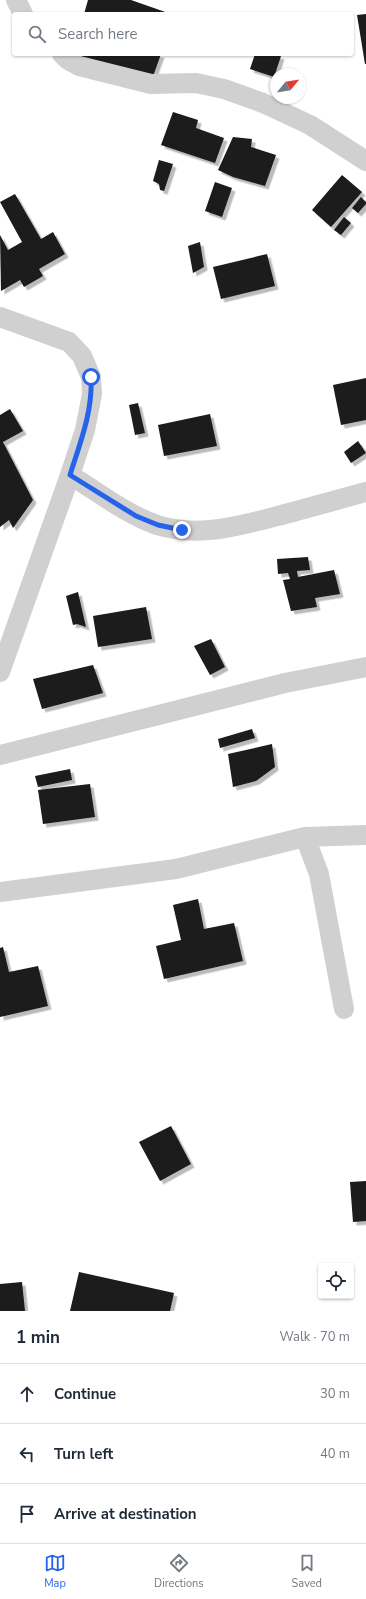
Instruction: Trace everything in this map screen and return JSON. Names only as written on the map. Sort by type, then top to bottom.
[{"type":"street","points":[[16,0],[22,12]]},
{"type":"street","points":[[64,56],[79,66],[151,84],[196,83],[224,89],[263,103],[310,125],[366,161]]},
{"type":"street","points":[[0,317],[69,342],[82,356],[91,377],[92,394],[84,430],[70,475],[0,672]]},
{"type":"street","points":[[70,475],[136,516],[158,525],[182,530],[212,530],[238,527],[366,492]]},
{"type":"street","points":[[0,755],[285,683],[366,667]]},
{"type":"street","points":[[0,892],[176,869],[305,837],[366,835]]},
{"type":"street","points":[[305,837],[319,874],[344,1009]]},
{"type":"building","points":[[88,0],[131,0],[165,12],[85,12]]},
{"type":"building","points":[[366,14],[366,64],[365,64],[357,15]]},
{"type":"building","points":[[76,56],[160,56],[151,82]]},
{"type":"building","points":[[254,56],[281,56],[277,68],[270,68],[270,76],[250,69]]},
{"type":"building","points":[[173,112],[198,120],[196,128],[224,138],[215,163],[161,145]]},
{"type":"building","points":[[233,137],[252,139],[251,147],[276,155],[265,186],[233,177],[218,170]]},
{"type":"building","points":[[159,160],[173,164],[164,191],[160,190],[159,184],[153,181]]},
{"type":"building","points":[[342,175],[362,192],[331,227],[312,210]]},
{"type":"building","points":[[215,182],[232,188],[222,217],[205,211]]},
{"type":"building","points":[[15,194],[41,239],[53,232],[65,254],[39,269],[43,276],[24,287],[20,280],[1,291],[0,235],[8,250],[22,242],[0,202]]},
{"type":"building","points":[[361,197],[366,204],[358,213],[352,208]]},
{"type":"building","points":[[344,217],[351,223],[341,235],[334,230]]},
{"type":"building","points":[[200,242],[204,267],[193,273],[188,246]]},
{"type":"building","points":[[267,254],[275,286],[221,299],[213,267]]},
{"type":"building","points":[[366,378],[366,420],[341,425],[333,385]]},
{"type":"building","points":[[138,403],[145,433],[135,435],[129,405]]},
{"type":"building","points":[[10,409],[23,431],[3,442],[33,500],[13,528],[9,520],[0,527],[0,415]]},
{"type":"building","points":[[210,414],[217,446],[164,456],[158,425]]},
{"type":"building","points":[[358,441],[366,453],[351,463],[344,452]]},
{"type":"building","points":[[308,557],[310,570],[297,571],[298,577],[334,570],[340,594],[315,598],[317,607],[291,611],[283,580],[290,579],[288,573],[278,574],[277,559]]},
{"type":"building","points":[[78,592],[86,627],[77,624],[73,625],[66,596]]},
{"type":"building","points":[[146,607],[152,639],[98,647],[93,616]]},
{"type":"building","points":[[211,639],[225,667],[210,675],[194,646]]},
{"type":"building","points":[[93,665],[103,693],[42,709],[33,679]]},
{"type":"building","points":[[252,729],[255,738],[220,748],[218,739]]},
{"type":"building","points":[[272,744],[275,767],[256,781],[233,787],[228,754]]},
{"type":"building","points":[[70,769],[72,780],[38,787],[35,776]]},
{"type":"building","points":[[90,784],[95,817],[43,824],[38,790]]},
{"type":"building","points":[[198,899],[204,929],[234,923],[243,961],[164,979],[156,946],[181,940],[173,905]]},
{"type":"building","points":[[3,947],[9,972],[38,966],[48,1006],[0,1017],[0,948]]},
{"type":"building","points":[[171,1126],[191,1164],[160,1181],[139,1142]]},
{"type":"building","points":[[366,1181],[366,1221],[353,1222],[350,1182]]},
{"type":"building","points":[[79,1272],[174,1293],[170,1311],[70,1311]]},
{"type":"building","points":[[22,1282],[25,1311],[0,1311],[0,1284]]},
{"type":"route","points":[[91,377],[92,394],[84,430],[70,475],[136,516],[158,525],[182,530]]}]
